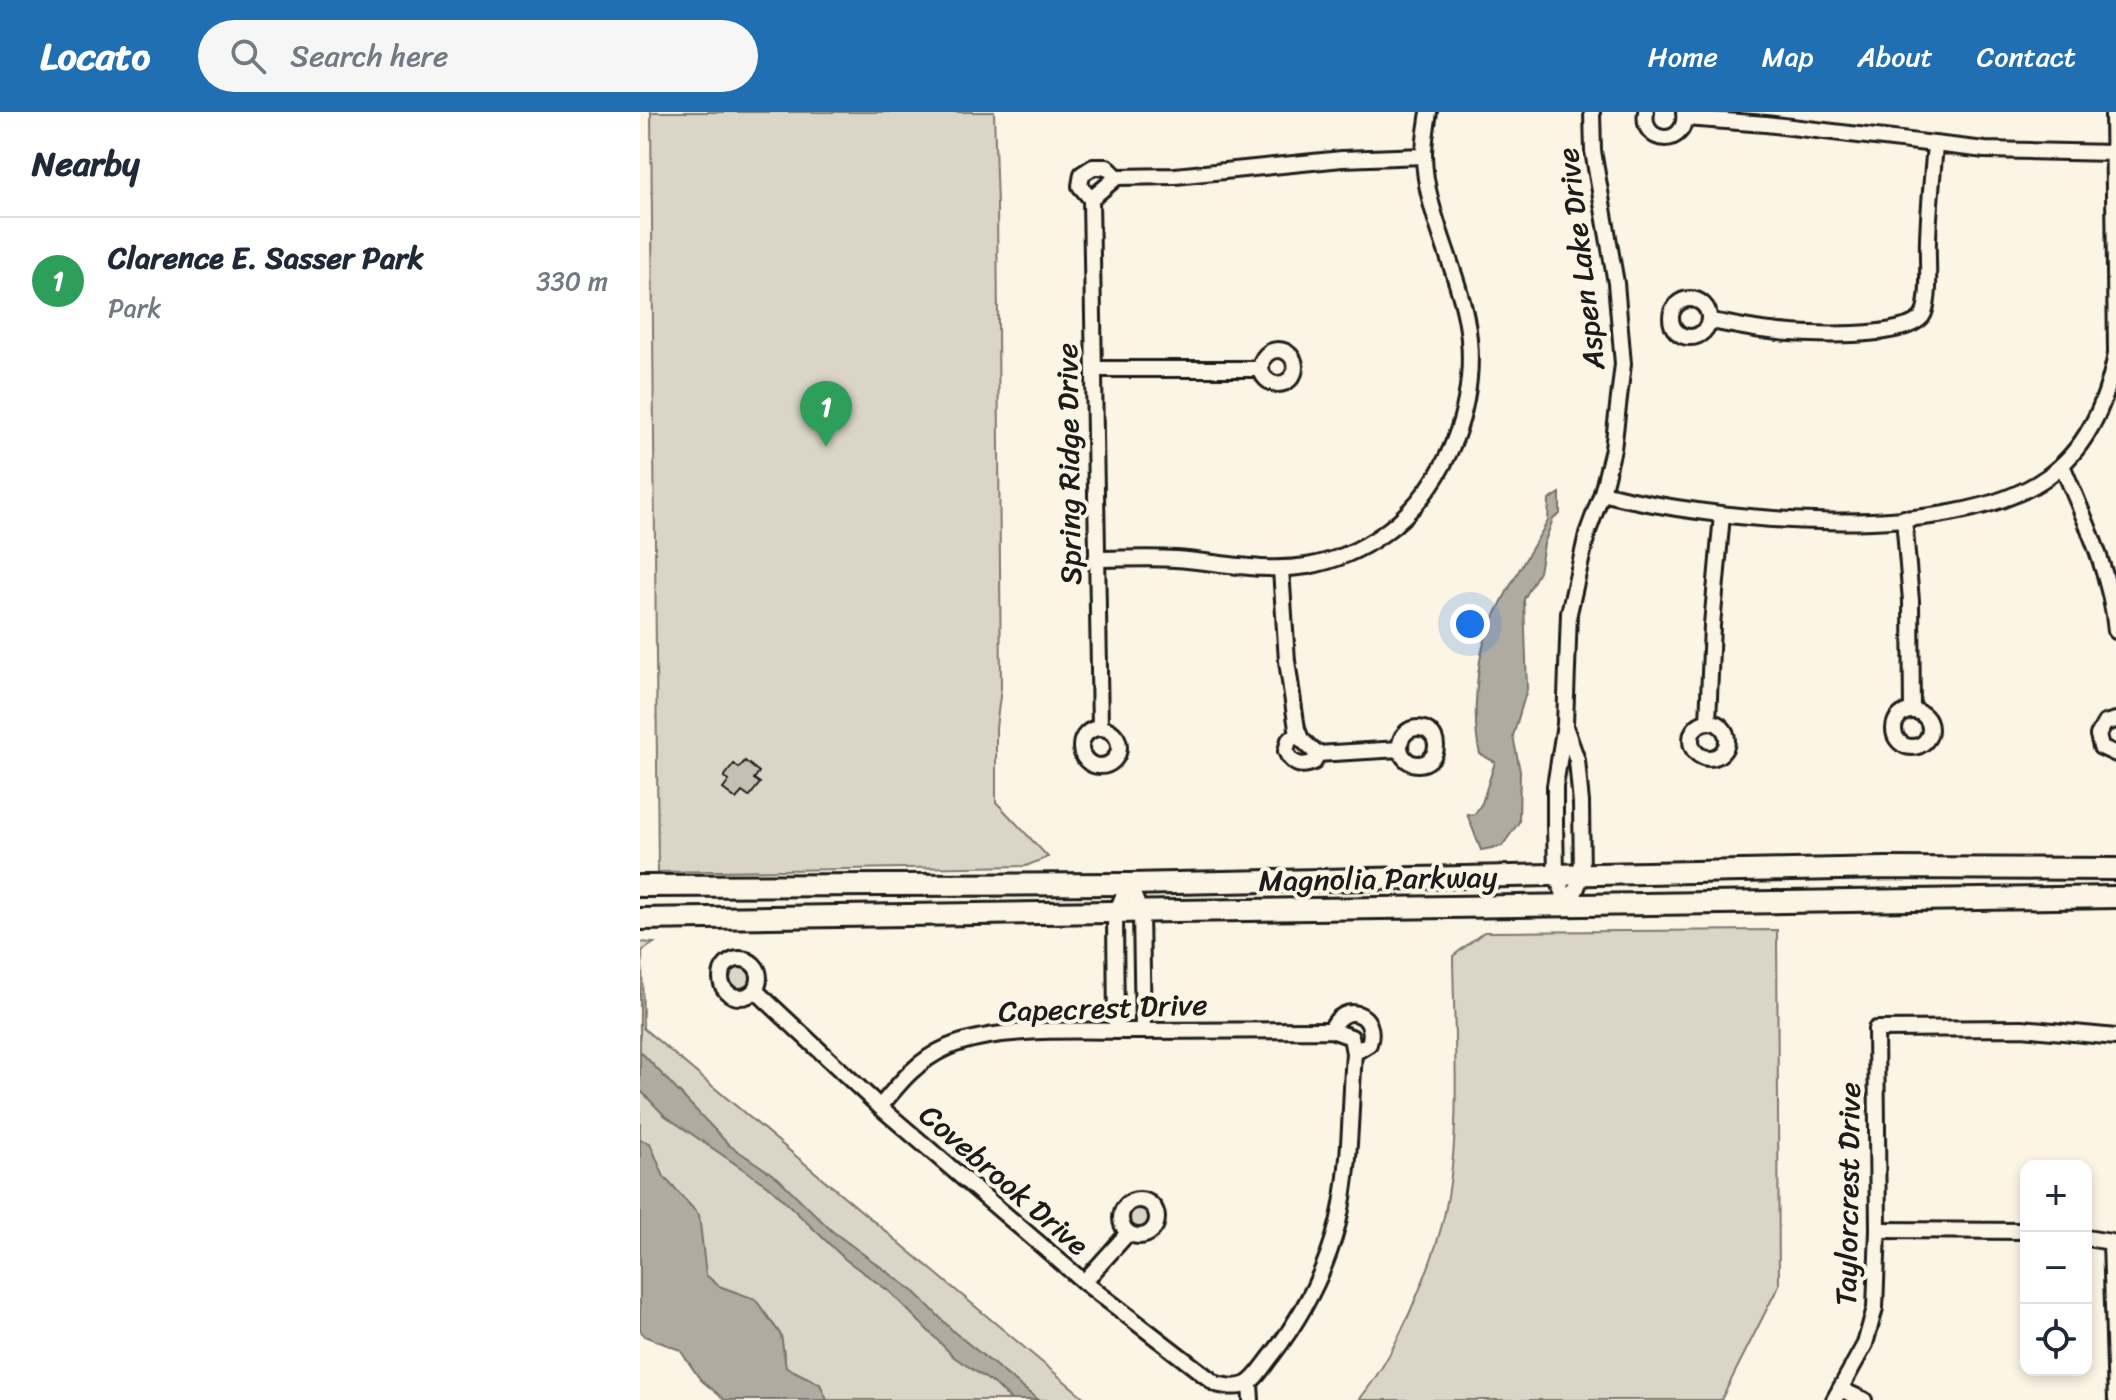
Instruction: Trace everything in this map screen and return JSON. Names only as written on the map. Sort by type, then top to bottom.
[{"type":"main road","name":"Magnolia Parkway","points":[[640,886],[1129,884],[1913,869],[2116,869]]},
{"type":"main road","points":[[1913,869],[1914,900]]},
{"type":"main road","name":"Magnolia Parkway","points":[[640,919],[2116,897]]},
{"type":"street","points":[[1096,559],[1172,559],[1281,569],[1328,561],[1360,548],[1388,530],[1429,487],[1458,437],[1470,382],[1470,350],[1466,318],[1442,237],[1424,156],[1429,112]]},
{"type":"street","name":"Aspen Lake Drive","points":[[1565,724],[1569,613],[1587,534],[1613,449],[1623,364],[1616,283],[1593,151],[1592,112]]},
{"type":"street","points":[[1646,112],[1648,129],[1664,138],[1671,138],[1681,130],[1684,115],[1935,146],[2019,152],[2113,153]]},
{"type":"street","points":[[1602,493],[1641,503],[1772,520],[1904,518],[1988,506],[2026,491],[2062,465],[2102,410],[2116,352],[2113,112]]},
{"type":"street","points":[[1710,321],[1772,332],[1820,334],[1874,332],[1916,324],[1924,315],[1926,303],[1935,146]]},
{"type":"street","points":[[1091,199],[1117,177],[1175,176],[1342,159],[1424,156]]},
{"type":"street","name":"Spring Ridge Drive","points":[[1100,728],[1091,199],[1080,186],[1082,174],[1093,167],[1107,167],[1117,177]]},
{"type":"street","points":[[1094,369],[1261,369]]},
{"type":"street","points":[[2062,465],[2098,555],[2109,590],[2116,631]]},
{"type":"street","points":[[1708,722],[1712,625],[1722,515]]},
{"type":"street","points":[[1904,518],[1912,614],[1912,711]]},
{"type":"street","points":[[1281,569],[1287,661],[1299,735],[1308,748],[1317,754],[1400,749]]},
{"type":"street","points":[[2116,720],[2105,723],[2098,735],[2101,747],[2116,754]]},
{"type":"street","points":[[1565,724],[1577,760],[1581,803],[1582,875],[1569,907]]},
{"type":"street","points":[[1565,724],[1555,786],[1556,875],[1569,907]]},
{"type":"street","points":[[1299,735],[1289,740],[1286,751],[1293,762],[1308,764],[1314,762],[1317,754]]},
{"type":"street","points":[[1129,884],[1141,913],[1143,1031]]},
{"type":"street","points":[[1116,1031],[1115,914],[1129,884]]},
{"type":"street","points":[[640,905],[640,919]]},
{"type":"street","name":"Covebrook Drive","points":[[755,990],[880,1107],[1084,1282],[1216,1384],[1234,1389],[1250,1384]]},
{"type":"street","points":[[1251,1400],[1250,1384],[1299,1315],[1329,1252],[1338,1222],[1354,1053],[1369,1044],[1371,1027],[1366,1019],[1350,1013],[1341,1015],[1331,1030]]},
{"type":"street","name":"Taylorcrest Drive","points":[[1837,1394],[1865,1344],[1872,1322],[1878,1230],[1876,1029],[2022,1028],[2116,1037]]},
{"type":"street","name":"Capecrest Drive","points":[[880,1107],[913,1069],[950,1046],[975,1039],[1050,1031],[1331,1030],[1351,1037],[1354,1053]]},
{"type":"street","points":[[1878,1230],[2020,1231]]},
{"type":"street","points":[[1084,1282],[1128,1233]]},
{"type":"street","points":[[2092,1239],[2111,1242],[2116,1400]]},
{"type":"street","points":[[1213,1400],[1216,1384]]},
{"type":"street","points":[[1837,1394],[1864,1400]]},
{"type":"shaded area","points":[[651,112],[994,112],[1001,688],[996,728],[996,802],[1048,857],[1026,866],[658,872]]},
{"type":"shaded area","points":[[1560,493],[1560,514],[1553,519],[1539,572],[1524,599],[1527,689],[1513,736],[1520,771],[1519,822],[1502,846],[1481,850],[1467,814],[1474,815],[1482,803],[1495,762],[1480,754],[1478,741],[1478,675],[1484,643],[1501,603],[1548,521],[1549,500]]},
{"type":"shaded area","points":[[1777,930],[1779,1285],[1721,1400],[1359,1400],[1396,1343],[1431,1260],[1445,1212],[1455,1117],[1453,956],[1484,932]]},
{"type":"shaded area","points":[[640,942],[654,943],[642,951],[643,1028],[1087,1400],[743,1400],[640,1298]]},
{"type":"shaded area","points":[[741,959],[753,964],[758,976],[753,988],[741,993],[729,988],[724,976],[729,964]]},
{"type":"shaded area","points":[[640,1051],[729,1145],[778,1178],[832,1231],[916,1293],[954,1332],[1038,1400],[1011,1400],[997,1386],[954,1357],[890,1292],[846,1260],[772,1189],[664,1115],[640,1090]]},
{"type":"shaded area","points":[[640,1140],[650,1143],[664,1177],[699,1215],[706,1275],[719,1286],[755,1299],[781,1335],[786,1367],[820,1384],[827,1400],[725,1400],[700,1379],[680,1350],[644,1336],[640,1330]]},
{"type":"shaded area","points":[[1136,1201],[1148,1206],[1153,1218],[1148,1230],[1136,1235],[1124,1230],[1119,1218],[1124,1206]]},
{"type":"building","points":[[745,761],[759,772],[754,779],[760,783],[749,797],[742,792],[736,799],[723,789],[729,781],[724,777],[734,764],[739,768]]},
{"type":"place","name":"Clarence E. Sasser Park","points":[[826,447]]}]
